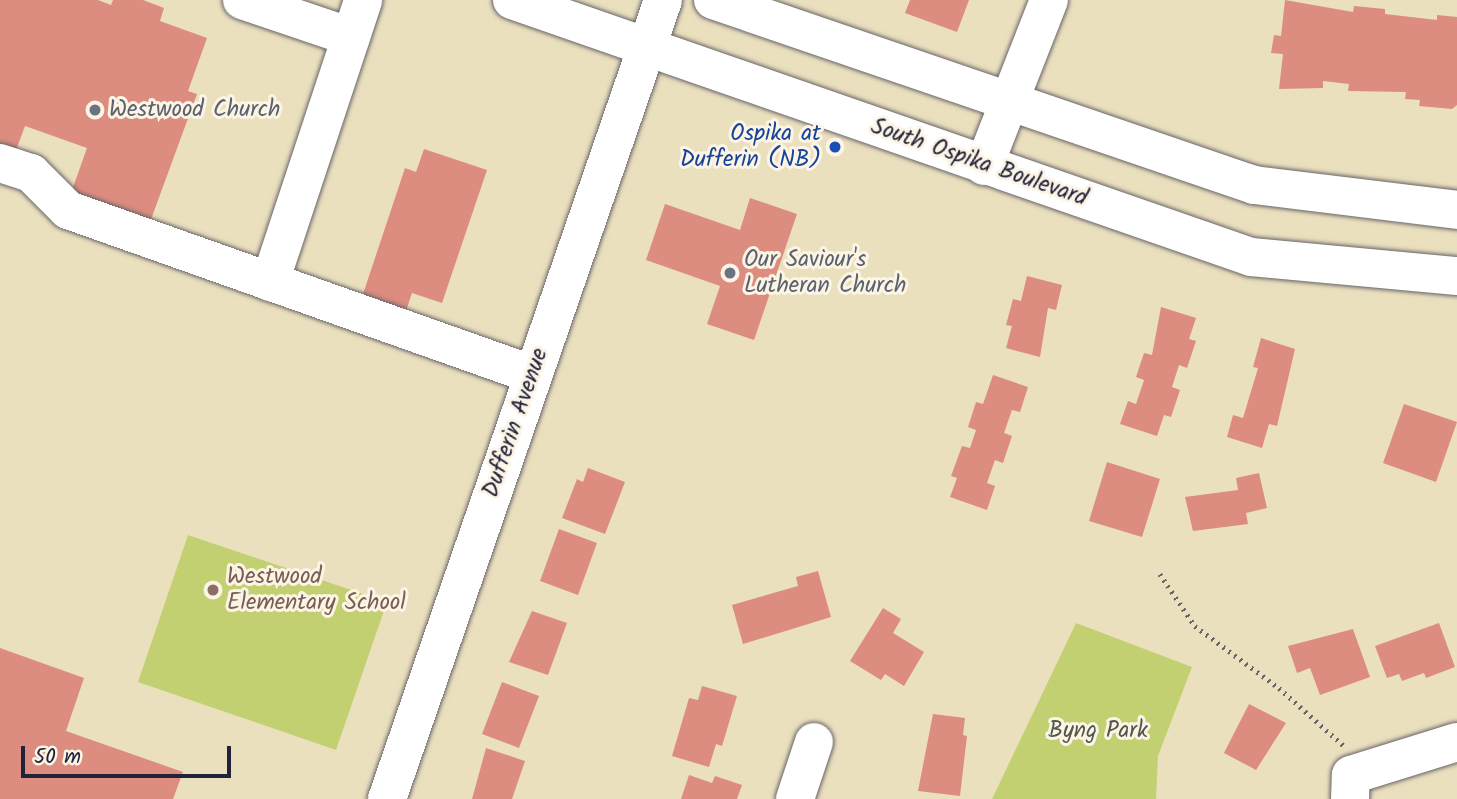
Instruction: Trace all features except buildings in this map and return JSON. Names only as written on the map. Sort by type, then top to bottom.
[{"type":"main road","points":[[242,0],[351,37]]},
{"type":"main road","points":[[270,282],[363,0]]},
{"type":"main road","name":"South Ospika Boulevard","points":[[512,0],[1251,257],[1457,276]]},
{"type":"main road","name":"Dufferin Avenue","points":[[387,799],[663,0]]},
{"type":"main road","points":[[713,0],[1254,185],[1457,210]]},
{"type":"main road","points":[[984,166],[1049,0]]},
{"type":"main road","points":[[0,163],[31,173],[68,210],[533,374]]},
{"type":"main road","points":[[795,799],[814,742]]},
{"type":"main road","points":[[1360,784],[1457,742]]},
{"type":"path","points":[[1160,574],[1195,626],[1279,688],[1360,784]]},
{"type":"green space","points":[[188,535],[387,602],[336,750],[138,682]]},
{"type":"green space","name":"Byng Park","points":[[1076,623],[1192,667],[1158,756],[1156,799],[992,799]]},
{"type":"place","name":"Westwood Church","points":[[95,110]]},
{"type":"place","name":"Ospika at Dufferin (NB)","points":[[835,147]]},
{"type":"place","name":"Our Saviour's Lutheran Church","points":[[730,273]]},
{"type":"place","name":"Westwood Elementary School","points":[[213,590]]}]
